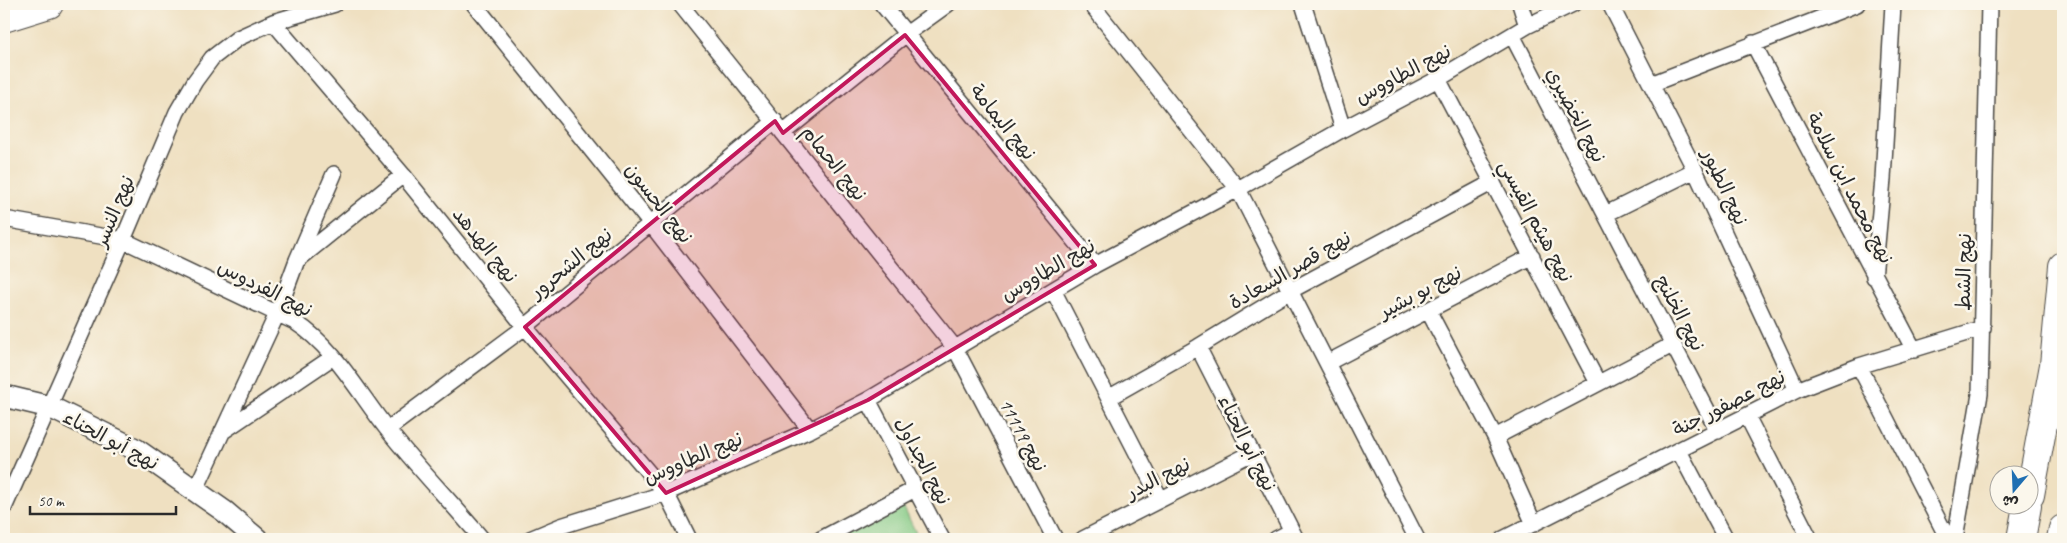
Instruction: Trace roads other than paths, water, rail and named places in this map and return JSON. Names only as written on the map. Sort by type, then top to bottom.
[{"type":"highway","points":[[4,18],[49,4]]},
{"type":"highway","points":[[2035,466],[2054,365],[2063,266]]},
{"type":"highway","points":[[2021,539],[2025,516]]},
{"type":"highway","points":[[2061,539],[2063,529]]},
{"type":"street","name":"نهج النسر","points":[[4,508],[123,240],[177,112],[195,81],[212,58],[238,38],[274,22],[335,4]]},
{"type":"street","name":"نهج الحسون","points":[[474,4],[651,224],[810,430]]},
{"type":"street","name":"نهج الحمام","points":[[680,4],[955,348]]},
{"type":"street","name":"نهج اليمامة","points":[[882,4],[905,35],[1095,265]]},
{"type":"street","name":"نهج الشحرور","points":[[388,430],[525,327],[651,224],[779,127],[948,4]]},
{"type":"street","points":[[1092,4],[1238,189],[1417,539]]},
{"type":"street","points":[[1302,4],[1343,129]]},
{"type":"street","points":[[1520,4],[1527,26]]},
{"type":"street","name":"نهج الطاووس","points":[[530,539],[561,526],[666,493],[810,430],[868,400],[1095,265],[1438,79],[1527,26],[1573,4]]},
{"type":"street","name":"نهج الطيور","points":[[1610,4],[1695,170],[1797,390]]},
{"type":"street","points":[[1651,84],[1752,43],[1857,4]]},
{"type":"street","points":[[1874,277],[1883,179],[1893,4]]},
{"type":"street","name":"نهج الشط","points":[[1955,539],[1980,394],[1989,4]]},
{"type":"street","name":"نهج الهدهد","points":[[274,22],[403,175],[525,327],[666,493],[689,539]]},
{"type":"street","name":"نهج الخضيري","points":[[1512,35],[1606,214]]},
{"type":"street","name":"نهج محمد ابن سلامة","points":[[1752,43],[1914,350]]},
{"type":"street","name":"نهج هيثم القيسي","points":[[1438,79],[1598,383]]},
{"type":"street","points":[[1606,214],[1695,170]]},
{"type":"street","points":[[196,489],[277,314],[297,260],[334,174]]},
{"type":"street","points":[[297,260],[403,175]]},
{"type":"street","name":"نهج قصر السعادة","points":[[1110,397],[1198,347],[1290,291],[1493,182]]},
{"type":"street","name":"نهج الخلنج","points":[[1606,214],[1718,431]]},
{"type":"street","name":"نهج الفردوس","points":[[4,219],[123,240],[295,322],[309,331],[333,357],[388,430],[482,539]]},
{"type":"street","name":"نهج بو بشير","points":[[1327,363],[1532,256]]},
{"type":"street","points":[[1053,290],[1110,397],[1160,498]]},
{"type":"street","points":[[1428,310],[1495,437],[1534,524]]},
{"type":"street","name":"نهج عصفور جنة","points":[[1503,539],[1797,390],[1859,366],[1983,328]]},
{"type":"street","points":[[1495,437],[1674,344]]},
{"type":"street","name":"نهج أبو الحناء","points":[[1198,347],[1294,535]]},
{"type":"street","name":"نهج 11119","points":[[955,348],[1055,539]]},
{"type":"street","points":[[222,432],[333,357]]},
{"type":"street","points":[[1859,366],[1948,539]]},
{"type":"street","name":"نهج أبو الحناء","points":[[4,396],[50,407],[137,450],[196,489],[257,539]]},
{"type":"street","name":"نهج الجداول","points":[[868,400],[942,539]]},
{"type":"street","points":[[1747,416],[1810,539]]},
{"type":"street","points":[[1679,451],[1726,539]]},
{"type":"street","name":"نهج البدر","points":[[1083,539],[1160,498],[1252,453]]},
{"type":"street","points":[[821,539],[838,535],[915,489]]},
{"type":"street","points":[[1276,539],[1294,535]]}]
